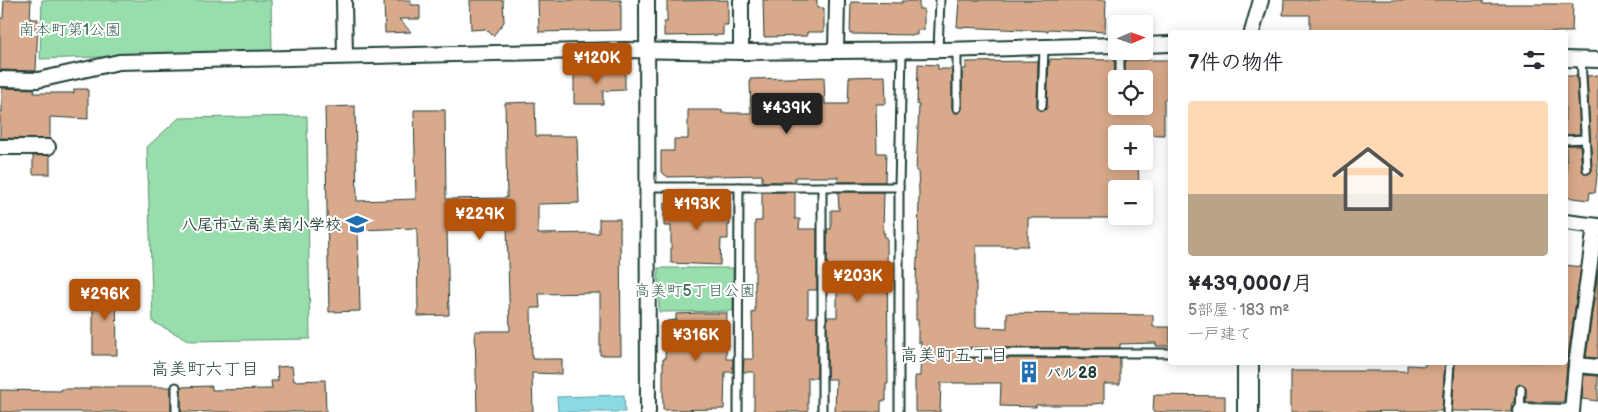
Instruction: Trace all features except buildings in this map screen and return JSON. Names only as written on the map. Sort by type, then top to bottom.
[{"type":"street","points":[[344,0],[345,56]]},
{"type":"street","points":[[646,0],[648,412]]},
{"type":"street","points":[[741,0],[741,52]]},
{"type":"street","points":[[836,51],[837,0]]},
{"type":"street","points":[[1253,30],[1261,0]]},
{"type":"street","points":[[1153,45],[1168,44]]},
{"type":"street","points":[[0,79],[38,80],[119,62],[624,50],[741,52],[1108,46]]},
{"type":"street","points":[[1568,59],[1598,60]]},
{"type":"street","points":[[0,147],[48,147]]},
{"type":"street","points":[[1568,222],[1596,226],[1576,365],[1572,412]]},
{"type":"street","points":[[1248,365],[1248,412]]},
{"type":"street","points":[[1576,365],[1598,367]]},
{"type":"street","points":[[1520,411],[1569,412]]},
{"type":"lane","points":[[938,50],[940,0]]},
{"type":"lane","points":[[1042,106],[1044,47]]},
{"type":"lane","points":[[899,412],[899,187],[902,50]]},
{"type":"lane","points":[[957,50],[957,108]]},
{"type":"lane","points":[[1580,58],[1587,169]]},
{"type":"lane","points":[[1568,140],[1585,139]]},
{"type":"lane","points":[[647,187],[899,187]]},
{"type":"lane","points":[[738,412],[739,187]]},
{"type":"lane","points":[[822,187],[822,412]]},
{"type":"lane","points":[[968,353],[1168,353]]},
{"type":"lane","points":[[1447,412],[1450,365]]},
{"type":"lane","points":[[176,387],[176,412]]},
{"type":"lane","points":[[1520,411],[1521,389]]},
{"type":"green space","name":"南本町第1公園","points":[[42,0],[271,0],[272,51],[40,59]]},
{"type":"green space","points":[[307,116],[310,339],[190,341],[153,322],[147,147],[179,118]]},
{"type":"green space","name":"高美町5丁目公園","points":[[658,268],[733,268],[733,311],[659,312]]},
{"type":"water","points":[[624,395],[625,412],[558,412],[557,397]]},
{"type":"place","name":"八尾市立高美南小学校","points":[[357,224]]},
{"type":"place","name":"パル28","points":[[1029,372]]},
{"type":"district","name":"高美町五丁目","points":[[954,355]]},
{"type":"district","name":"高美町六丁目","points":[[205,369]]}]
